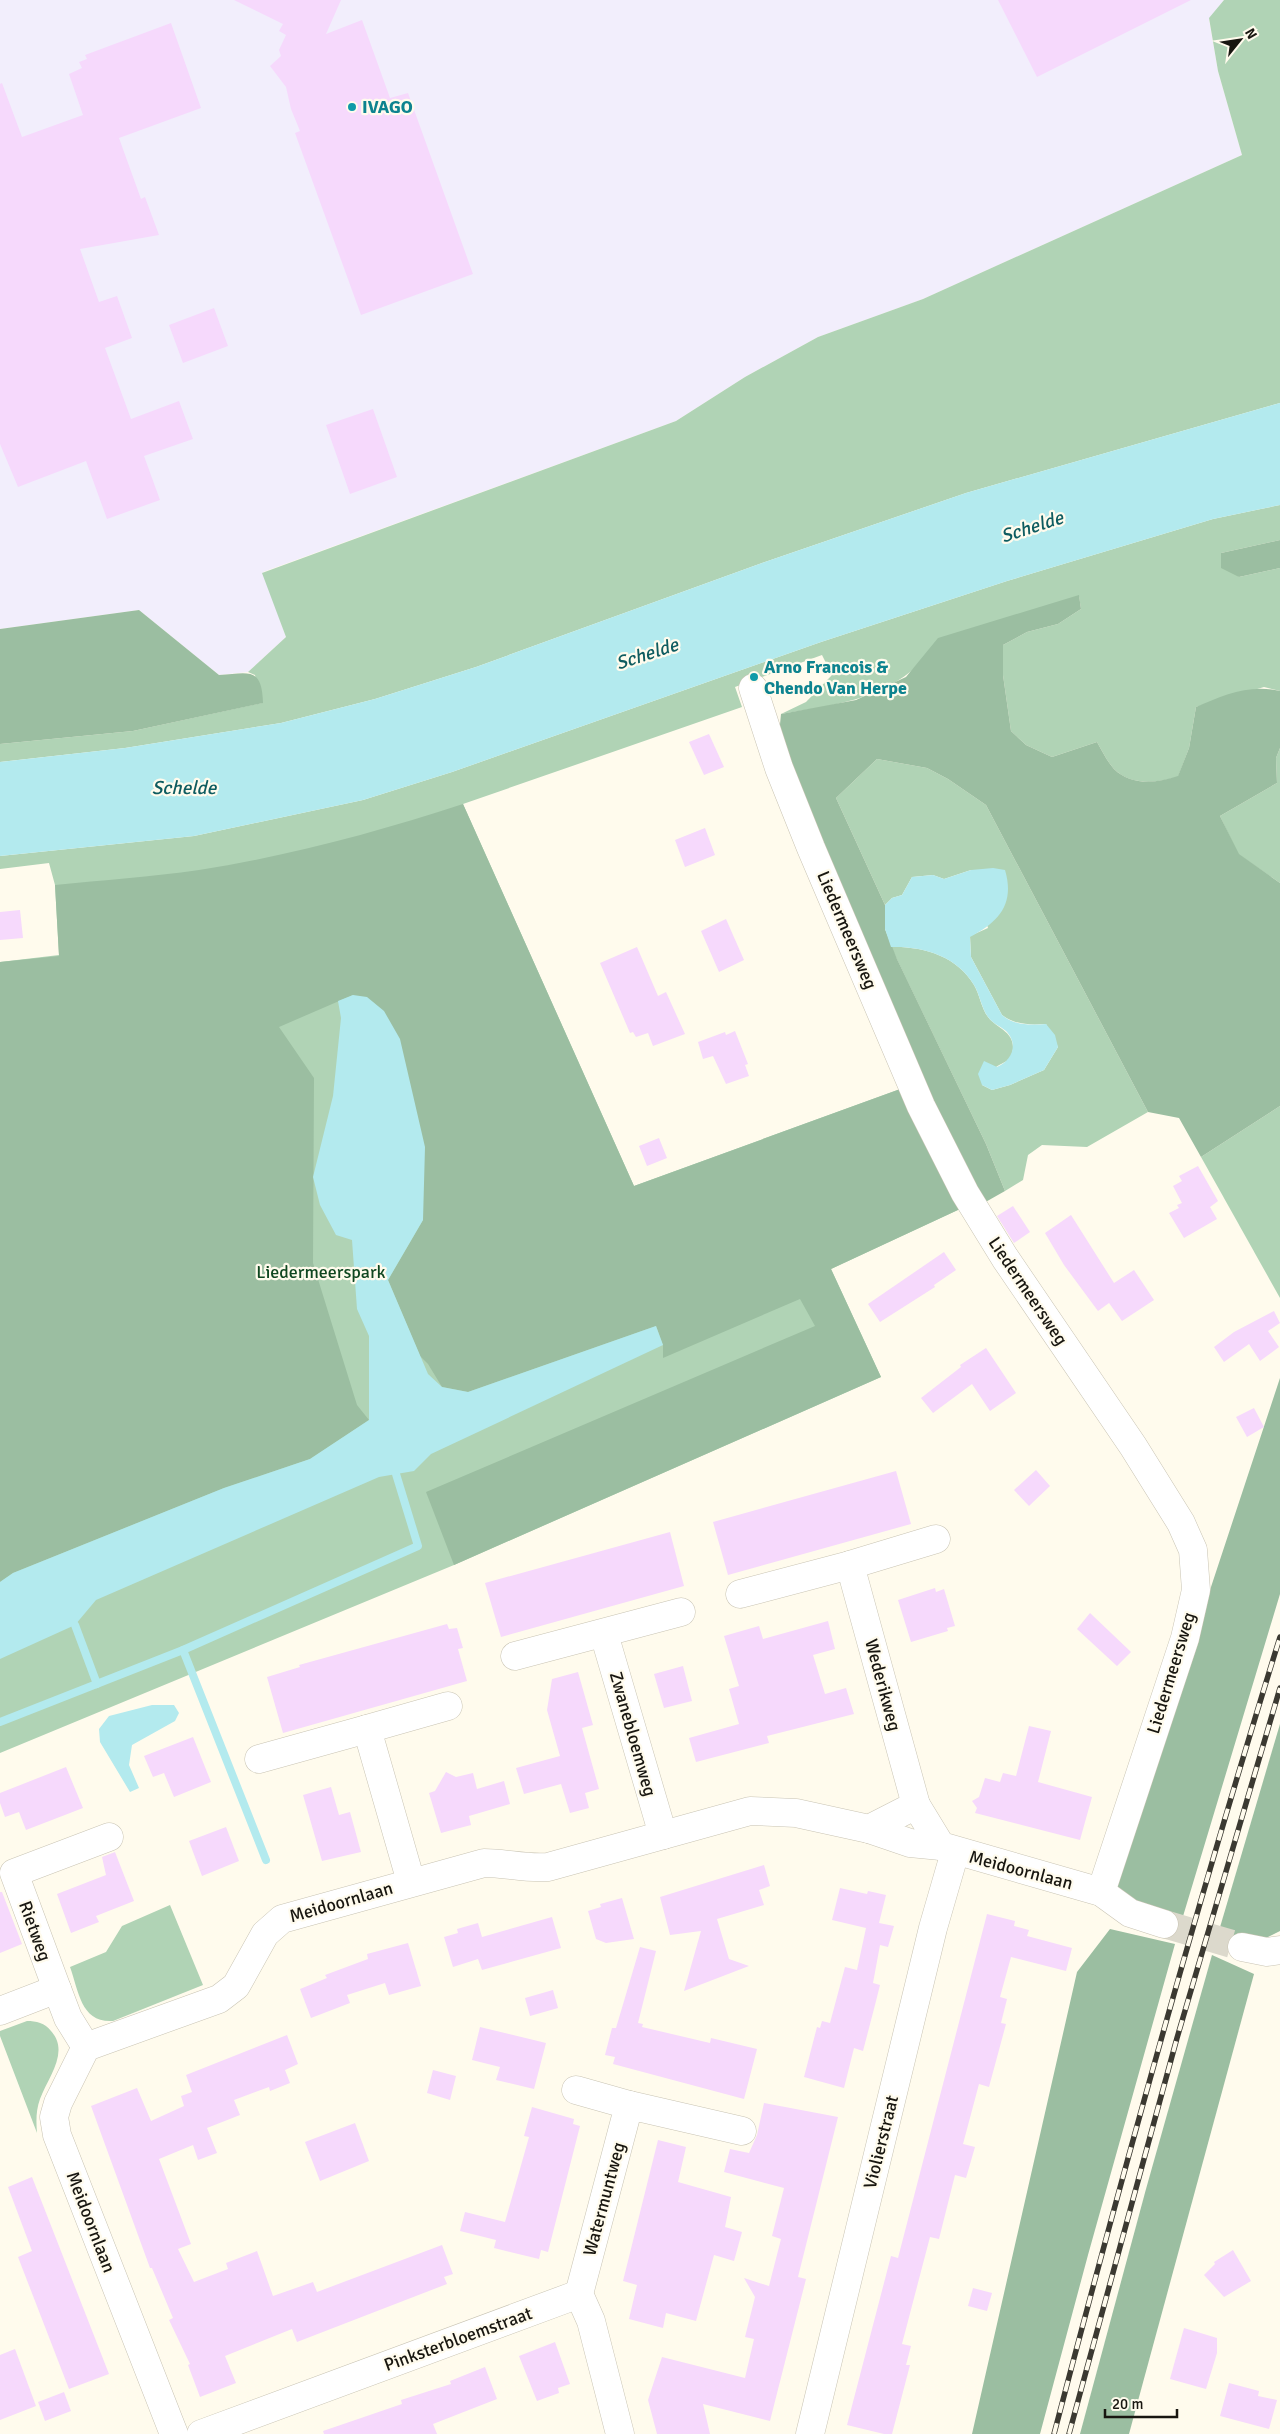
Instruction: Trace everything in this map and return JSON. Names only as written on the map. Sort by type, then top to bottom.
[{"type":"street","name":"Liedermeersweg","points":[[753,688],[779,768],[811,848],[921,1106],[965,1193],[1005,1258],[1133,1446],[1181,1523],[1193,1550],[1196,1590],[1185,1638],[1101,1892]]},
{"type":"street","points":[[740,1594],[850,1565],[936,1539]]},
{"type":"street","name":"Wederikweg","points":[[850,1565],[916,1805]]},
{"type":"street","points":[[515,1656],[604,1634],[681,1612]]},
{"type":"street","name":"Zwanebloemweg","points":[[604,1634],[662,1835]]},
{"type":"street","points":[[259,1758],[448,1706]]},
{"type":"street","points":[[366,1729],[411,1882]]},
{"type":"street","points":[[868,1828],[916,1805],[948,1849]]},
{"type":"street","name":"Meidoornlaan","points":[[174,2434],[56,2135],[54,2117],[58,2103],[86,2047],[218,2000],[236,1986],[265,1934],[282,1919],[484,1863],[501,1863],[531,1868],[548,1867],[750,1811],[770,1810],[796,1813],[868,1828],[910,1843],[948,1849],[1101,1892],[1130,1912],[1164,1924]]},
{"type":"street","name":"Rietweg","points":[[86,2047],[68,2018],[7,1876],[109,1837]]},
{"type":"street","name":"Violierstraat","points":[[810,2434],[933,1928],[948,1849]]},
{"type":"street","points":[[1242,1947],[1267,1952],[1280,1950]]},
{"type":"street","points":[[0,2011],[57,1990]]},
{"type":"street","points":[[576,2090],[629,2105],[742,2131]]},
{"type":"street","name":"Watermuntweg","points":[[579,2294],[629,2105]]},
{"type":"street","points":[[579,2294],[591,2321],[620,2434]]},
{"type":"street","name":"Pinksterbloemstraat","points":[[200,2434],[579,2294]]},
{"type":"shaded area","points":[[0,0],[1224,0],[1209,19],[1218,71],[1242,155],[923,299],[818,337],[745,377],[676,421],[263,572],[286,637],[248,672],[219,675],[139,610],[0,629]]},
{"type":"green space","points":[[1224,0],[1280,0],[1280,403],[966,493],[762,563],[476,667],[375,699],[281,723],[125,748],[0,762],[0,744],[133,731],[262,703],[255,675],[248,672],[286,637],[262,573],[676,421],[745,377],[818,337],[923,299],[1242,155],[1218,71],[1209,18]]},
{"type":"green space","name":"Liedermeerspark","points":[[1280,505],[1280,540],[1221,553],[1239,577],[1280,568],[1280,691],[1264,687],[1196,707],[1189,748],[1178,777],[1153,782],[1136,781],[1114,769],[1097,742],[1052,757],[1026,745],[1011,731],[1003,675],[1003,645],[1027,632],[1058,624],[1081,609],[1079,596],[918,665],[904,677],[888,686],[854,700],[781,714],[806,702],[832,675],[822,655],[735,687],[742,707],[463,804],[634,1186],[903,1088],[960,1209],[831,1269],[881,1377],[454,1565],[0,1753],[0,962],[59,955],[55,885],[49,863],[0,869],[0,856],[194,836],[363,800],[452,772],[821,642],[1007,581],[1213,519]]},
{"type":"green space","points":[[1280,540],[1280,568],[1239,577],[1221,568],[1221,553]]},
{"type":"green space","points":[[1079,595],[1081,609],[1058,624],[1027,632],[1003,645],[1003,675],[1011,731],[1026,745],[1052,757],[1097,742],[1111,766],[1121,774],[1136,781],[1162,780],[1178,776],[1189,748],[1196,707],[1227,695],[1247,690],[1269,689],[1280,691],[1280,748],[1276,758],[1277,783],[1220,816],[1239,854],[1280,883],[1280,1106],[1201,1157],[1179,1118],[1148,1112],[986,805],[948,779],[927,768],[877,759],[836,798],[885,905],[885,929],[897,959],[986,1144],[1005,1191],[982,1204],[931,1110],[779,735],[781,714],[856,700],[906,677],[938,638]]},
{"type":"green space","points":[[139,610],[219,675],[245,673],[256,677],[260,683],[263,703],[133,731],[0,744],[0,629]]},
{"type":"green space","points":[[1280,748],[1280,883],[1238,854],[1220,816],[1277,783],[1276,758]]},
{"type":"green space","points":[[877,759],[927,768],[948,779],[986,805],[1148,1112],[1087,1147],[1042,1145],[1028,1155],[1023,1180],[1005,1191],[986,1144],[891,947],[915,948],[949,960],[967,975],[974,985],[984,1010],[991,1021],[1004,1030],[1011,1038],[1013,1049],[1011,1056],[1007,1061],[994,1069],[982,1085],[992,1090],[1010,1085],[1044,1070],[1058,1047],[1046,1024],[1023,1024],[1012,1021],[1002,1015],[971,957],[970,936],[988,928],[971,870],[944,879],[933,875],[912,877],[902,895],[892,898],[885,905],[836,798]]},
{"type":"green space","name":"Liedermeerspark","points":[[463,804],[634,1186],[903,1088],[960,1209],[831,1269],[881,1377],[454,1565],[426,1492],[815,1326],[800,1299],[663,1358],[663,1345],[656,1326],[468,1392],[442,1387],[428,1364],[420,1356],[388,1280],[423,1220],[353,995],[279,1027],[314,1078],[313,1263],[357,1405],[369,1420],[310,1459],[224,1488],[13,1573],[0,1582],[0,962],[59,956],[55,885],[145,877],[266,858],[398,824]]},
{"type":"green space","points":[[1280,1106],[1280,1298],[1201,1157]]},
{"type":"green space","points":[[1280,1378],[1280,1594],[1181,1923],[1134,1907],[1114,1894],[1198,1643],[1211,1587]]},
{"type":"green space","points":[[1280,1724],[1280,1931],[1256,1943],[1218,1934]]},
{"type":"green space","points":[[170,1905],[203,1985],[113,2021],[94,2017],[79,1996],[70,1967],[106,1952],[122,1926]]},
{"type":"green space","points":[[1110,1929],[1175,1944],[1040,2434],[972,2434],[1077,1972]]},
{"type":"green space","points":[[1212,1955],[1254,1974],[1129,2434],[1080,2434],[1146,2189]]},
{"type":"green space","points":[[27,2021],[37,2022],[46,2026],[56,2039],[58,2047],[56,2065],[39,2103],[37,2133],[0,2036],[0,2031]]},
{"type":"water","name":"Schelde","points":[[1280,403],[1280,505],[1213,519],[1007,581],[821,642],[452,772],[363,800],[194,836],[0,856],[0,762],[125,748],[281,723],[375,699],[476,667],[762,563],[966,493]]},
{"type":"water","points":[[993,868],[1005,870],[1008,882],[1006,902],[1002,911],[989,925],[970,937],[971,957],[1002,1015],[1017,1023],[1046,1024],[1055,1035],[1058,1047],[1044,1070],[1010,1085],[992,1090],[982,1085],[978,1074],[984,1061],[997,1067],[1007,1061],[1013,1047],[1010,1036],[988,1017],[974,985],[967,975],[949,960],[915,948],[891,947],[885,929],[885,905],[892,898],[902,895],[912,877],[933,875],[944,879],[971,870]]},
{"type":"water","points":[[353,995],[367,997],[384,1011],[400,1039],[425,1147],[423,1220],[388,1280],[428,1374],[442,1387],[468,1392],[656,1326],[663,1345],[431,1454],[414,1471],[379,1477],[96,1600],[75,1625],[0,1659],[0,1582],[13,1573],[224,1488],[310,1459],[369,1420],[369,1336],[357,1309],[352,1240],[336,1235],[320,1205],[313,1177],[333,1096],[341,1018],[338,1001]]},
{"type":"water","points":[[152,1705],[174,1705],[179,1713],[175,1721],[132,1745],[129,1765],[139,1788],[130,1792],[100,1742],[99,1729],[109,1716]]},
{"type":"building","points":[[234,0],[341,0],[326,34],[362,20],[390,98],[408,93],[473,274],[361,315],[295,133],[300,131],[291,109],[286,87],[270,66],[281,56],[279,50],[286,35],[279,31],[283,24]]},
{"type":"building","points":[[998,0],[1191,0],[1037,77]]},
{"type":"building","points":[[171,23],[201,108],[119,138],[141,199],[145,197],[159,235],[80,249],[99,302],[117,296],[132,338],[105,348],[131,419],[179,401],[193,439],[144,456],[160,500],[107,519],[86,461],[18,487],[0,444],[0,84],[2,83],[22,137],[83,115],[69,74],[82,68],[79,62],[87,59],[85,55]]},
{"type":"building","points":[[214,308],[228,346],[183,363],[169,325]]},
{"type":"building","points":[[373,409],[397,477],[350,494],[326,425]]},
{"type":"building","points":[[709,734],[724,767],[704,775],[689,742]]},
{"type":"building","points":[[705,828],[715,855],[685,867],[675,840]]},
{"type":"building","points":[[20,910],[23,938],[0,940],[0,912]]},
{"type":"building","points":[[726,919],[744,960],[719,972],[701,931]]},
{"type":"building","points":[[637,947],[658,996],[666,992],[685,1034],[653,1046],[648,1033],[636,1037],[633,1032],[630,1033],[600,963]]},
{"type":"building","points":[[735,1031],[748,1064],[745,1065],[749,1076],[726,1084],[713,1056],[703,1059],[698,1042],[725,1032],[726,1035]]},
{"type":"building","points":[[659,1138],[667,1158],[647,1166],[639,1146]]},
{"type":"building","points":[[1198,1166],[1218,1201],[1210,1207],[1217,1219],[1184,1238],[1169,1213],[1179,1208],[1177,1205],[1182,1203],[1173,1186],[1182,1181],[1179,1176]]},
{"type":"building","points":[[1013,1206],[1030,1232],[1014,1243],[997,1216]]},
{"type":"building","points":[[1071,1215],[1114,1283],[1134,1270],[1154,1300],[1122,1321],[1109,1303],[1098,1311],[1064,1265],[1045,1233]]},
{"type":"building","points":[[944,1252],[956,1270],[934,1285],[935,1287],[880,1322],[868,1304]]},
{"type":"building","points":[[1274,1311],[1280,1323],[1268,1331],[1279,1347],[1260,1361],[1249,1344],[1224,1362],[1214,1347],[1234,1332]]},
{"type":"building","points":[[986,1348],[1016,1393],[990,1411],[972,1384],[933,1413],[921,1398],[961,1367],[960,1365]]},
{"type":"building","points":[[1254,1408],[1264,1427],[1247,1437],[1236,1417]]},
{"type":"building","points":[[1036,1470],[1050,1486],[1029,1506],[1014,1490]]},
{"type":"building","points":[[896,1471],[911,1524],[728,1575],[713,1522]]},
{"type":"building","points":[[670,1532],[684,1586],[501,1637],[485,1583]]},
{"type":"building","points":[[935,1588],[936,1592],[944,1589],[955,1626],[947,1628],[948,1631],[911,1642],[898,1600]]},
{"type":"building","points":[[1090,1613],[1131,1652],[1117,1666],[1077,1629]]},
{"type":"building","points":[[828,1621],[835,1649],[813,1655],[825,1694],[846,1688],[854,1714],[767,1736],[769,1743],[696,1762],[689,1738],[739,1724],[729,1689],[739,1686],[724,1636],[759,1626],[763,1639]]},
{"type":"building","points":[[447,1624],[449,1629],[457,1628],[463,1648],[458,1649],[467,1681],[283,1733],[267,1677],[300,1667],[299,1665]]},
{"type":"building","points":[[683,1666],[692,1701],[664,1708],[654,1674]]},
{"type":"building","points":[[578,1672],[593,1725],[582,1728],[599,1789],[585,1793],[589,1808],[570,1813],[561,1784],[524,1794],[516,1768],[560,1756],[547,1710],[552,1679]]},
{"type":"building","points":[[1029,1726],[1051,1731],[1038,1782],[1092,1797],[1080,1840],[975,1813],[977,1808],[972,1801],[979,1797],[985,1778],[1000,1782],[1003,1773],[1016,1776]]},
{"type":"building","points":[[193,1737],[211,1782],[174,1797],[164,1773],[153,1777],[144,1756]]},
{"type":"building","points":[[66,1767],[83,1808],[26,1830],[19,1812],[5,1817],[0,1803],[0,1793]]},
{"type":"building","points":[[446,1772],[456,1777],[473,1773],[477,1789],[504,1781],[510,1804],[469,1816],[471,1825],[441,1833],[429,1793],[435,1791]]},
{"type":"building","points":[[331,1787],[339,1815],[350,1812],[361,1852],[322,1861],[303,1795]]},
{"type":"building","points":[[226,1827],[239,1861],[202,1876],[189,1841]]},
{"type":"building","points":[[115,1852],[134,1901],[96,1916],[99,1922],[71,1933],[57,1894],[106,1875],[102,1857]]},
{"type":"building","points":[[764,1865],[770,1886],[759,1890],[764,1905],[717,1919],[729,1959],[749,1966],[684,1991],[701,1931],[670,1935],[660,1897]]},
{"type":"building","points":[[840,1888],[867,1894],[868,1891],[886,1895],[879,1923],[894,1926],[888,1947],[880,1945],[873,1983],[880,1985],[875,2005],[863,2051],[854,2048],[844,2088],[804,2077],[817,2027],[820,2028],[822,2021],[830,2023],[845,1967],[857,1970],[866,1928],[832,1920]]},
{"type":"building","points":[[0,1892],[2,1892],[22,1944],[0,1953]]},
{"type":"building","points":[[622,1898],[634,1939],[606,1943],[596,1939],[588,1911],[601,1907],[600,1904]]},
{"type":"building","points":[[987,1914],[1015,1921],[1014,1926],[1029,1930],[1027,1936],[1072,1948],[1066,1971],[1011,1957],[1000,1997],[1007,1999],[1001,2023],[1006,2024],[989,2087],[979,2084],[963,2144],[975,2147],[966,2178],[955,2175],[939,2239],[930,2237],[902,2344],[911,2346],[906,2365],[910,2365],[892,2434],[884,2434],[847,2425],[891,2256],[898,2258]]},
{"type":"building","points":[[552,1917],[561,1948],[482,1970],[478,1959],[453,1967],[444,1937],[458,1933],[457,1929],[478,1923],[482,1937]]},
{"type":"building","points":[[408,1943],[421,1986],[389,1995],[385,1983],[347,1995],[350,2003],[311,2018],[300,1989],[327,1978],[325,1975],[368,1959],[367,1954]]},
{"type":"building","points":[[640,1947],[656,1951],[638,2023],[643,2024],[642,2027],[710,2043],[711,2038],[757,2049],[744,2099],[613,2064],[615,2057],[605,2055],[612,2028],[616,2028]]},
{"type":"building","points":[[553,1990],[558,2008],[530,2016],[525,1998]]},
{"type":"building","points":[[480,2027],[546,2043],[534,2089],[496,2080],[500,2067],[472,2060]]},
{"type":"building","points":[[287,2035],[298,2064],[285,2070],[290,2083],[270,2091],[269,2087],[234,2100],[240,2115],[207,2128],[217,2153],[198,2160],[193,2145],[159,2159],[191,2244],[178,2249],[194,2282],[228,2269],[226,2263],[257,2251],[273,2296],[313,2282],[317,2292],[442,2245],[453,2274],[444,2277],[447,2284],[297,2342],[292,2329],[225,2356],[236,2383],[200,2397],[188,2365],[190,2364],[169,2320],[173,2318],[152,2268],[150,2268],[91,2106],[137,2088],[151,2121],[184,2106],[181,2096],[192,2092],[186,2075]]},
{"type":"building","points":[[433,2070],[456,2076],[450,2100],[427,2093]]},
{"type":"building","points":[[764,2103],[838,2117],[798,2277],[806,2279],[770,2421],[703,2404],[710,2434],[657,2434],[648,2400],[662,2357],[745,2378],[754,2339],[745,2337],[755,2297],[744,2278],[769,2286],[781,2239],[772,2236],[784,2188],[724,2172],[730,2149],[749,2153],[757,2135]]},
{"type":"building","points":[[532,2107],[574,2119],[573,2124],[580,2126],[548,2252],[541,2250],[539,2259],[494,2248],[496,2240],[460,2231],[465,2212],[505,2222],[529,2137],[524,2136]]},
{"type":"building","points":[[355,2123],[369,2161],[320,2181],[305,2142]]},
{"type":"building","points":[[658,2140],[686,2147],[678,2182],[731,2197],[725,2227],[742,2232],[734,2261],[714,2255],[696,2321],[666,2313],[663,2328],[629,2319],[637,2285],[623,2281]]},
{"type":"building","points":[[32,2177],[109,2374],[69,2389],[18,2257],[32,2251],[8,2187]]},
{"type":"building","points":[[1233,2250],[1251,2281],[1224,2297],[1204,2275],[1215,2264],[1214,2262]]},
{"type":"building","points":[[973,2288],[992,2293],[987,2311],[968,2306]]},
{"type":"building","points":[[1184,2328],[1217,2338],[1217,2353],[1206,2389],[1170,2379]]},
{"type":"building","points":[[555,2342],[570,2384],[558,2388],[559,2393],[537,2401],[519,2356]]},
{"type":"building","points":[[15,2349],[36,2406],[0,2420],[0,2355]]},
{"type":"building","points":[[485,2367],[497,2399],[433,2424],[437,2434],[324,2434],[323,2431],[402,2404],[401,2400],[451,2384],[450,2381]]},
{"type":"building","points":[[1229,2383],[1259,2391],[1258,2396],[1277,2400],[1269,2429],[1220,2416]]},
{"type":"building","points":[[64,2392],[71,2411],[45,2421],[38,2402]]},
{"type":"waterway","points":[[0,1722],[183,1650],[418,1546],[396,1474]]},
{"type":"waterway","points":[[75,1625],[97,1684]]},
{"type":"waterway","points":[[183,1650],[266,1860]]},
{"type":"tunnel","points":[[1164,1924],[1242,1947]]},
{"type":"railway","points":[[1054,2434],[1162,2034],[1280,1637]]},
{"type":"railway","points":[[1069,2434],[1177,2038],[1280,1688]]},
{"type":"place","name":"IVAGO","points":[[352,107]]},
{"type":"place","name":"Arno Francois & Chendo Van Herpe","points":[[754,677]]}]
